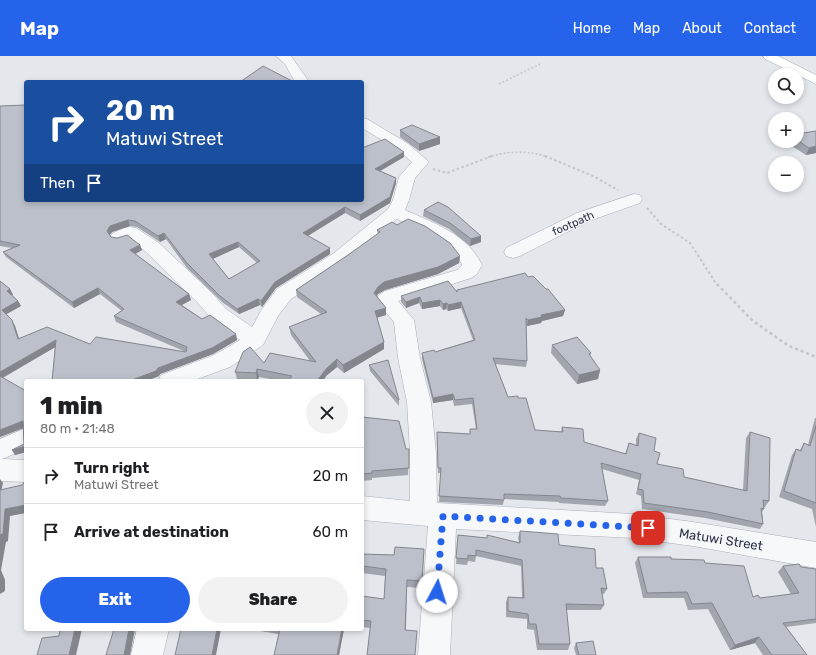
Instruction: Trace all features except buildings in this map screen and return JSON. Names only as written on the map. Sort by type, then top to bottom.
[{"type":"main road","points":[[769,56],[816,80]]},
{"type":"street","points":[[282,56],[288,59],[294,67],[297,78],[300,80]]},
{"type":"street","points":[[175,379],[222,361],[255,340],[269,314],[284,294],[341,258],[395,212],[401,200],[406,177],[421,162],[402,146],[364,123]]},
{"type":"street","name":"footpath","points":[[513,252],[583,217],[634,199]]},
{"type":"street","points":[[395,212],[440,233],[468,254],[472,265],[470,270],[464,274],[392,296],[386,300],[404,320],[409,358],[419,402],[423,453],[434,515],[437,592],[434,655]]},
{"type":"street","points":[[118,237],[130,232],[152,247],[179,272],[219,314],[255,340]]},
{"type":"street","points":[[0,450],[24,439]]},
{"type":"street","points":[[0,470],[24,471]]},
{"type":"street","name":"Matuwi Street","points":[[364,508],[434,515],[633,526],[693,534],[816,555]]},
{"type":"street","points":[[147,655],[153,631]]},
{"type":"path","points":[[499,84],[540,64]]},
{"type":"path","points":[[421,162],[443,174],[491,156],[513,152],[530,153],[550,158],[591,174],[644,205],[661,224],[690,243],[720,289],[753,321],[789,346],[816,357]]},
{"type":"route","points":[[437,592],[443,516],[648,528]]}]
